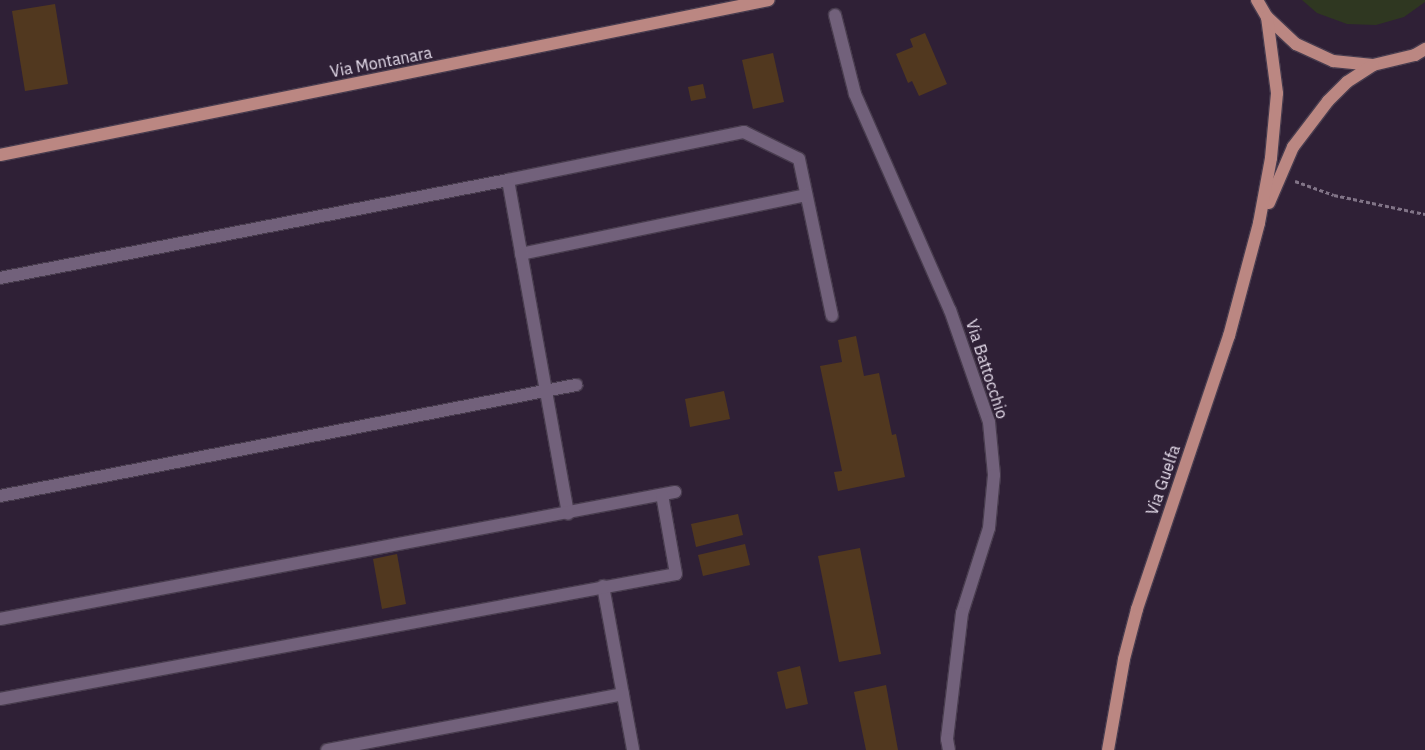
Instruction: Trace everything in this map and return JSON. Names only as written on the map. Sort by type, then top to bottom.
[{"type":"main road","name":"Via Montanara","points":[[0,155],[769,0]]},
{"type":"main road","points":[[1257,0],[1267,17],[1304,47],[1333,61],[1374,65],[1416,55],[1425,49]]},
{"type":"main road","name":"Via Guelfa","points":[[1108,750],[1122,667],[1137,609],[1229,336],[1260,223],[1271,158],[1277,93],[1267,17]]},
{"type":"main road","name":"Via Guelfa","points":[[1260,223],[1293,147],[1328,101],[1347,82],[1374,65]]},
{"type":"street","name":"Via Battocchio","points":[[835,15],[855,94],[950,310],[989,422],[994,475],[989,528],[962,614],[947,739],[949,750]]},
{"type":"street","points":[[0,278],[508,180],[744,132],[799,159],[832,316]]},
{"type":"street","points":[[508,180],[568,514]]},
{"type":"street","points":[[521,254],[806,195]]},
{"type":"street","points":[[0,496],[576,385]]},
{"type":"street","points":[[0,620],[568,514],[675,492]]},
{"type":"street","points":[[0,699],[676,574],[662,495]]},
{"type":"street","points":[[603,586],[633,750]]},
{"type":"street","points":[[327,750],[623,694]]},
{"type":"path","points":[[1280,176],[1334,196],[1425,214]]},
{"type":"green space","points":[[1302,0],[1425,0],[1425,2],[1404,17],[1376,25],[1347,24],[1317,13]]},
{"type":"building","points":[[55,4],[68,84],[25,91],[12,11]]},
{"type":"building","points":[[925,33],[947,84],[919,96],[912,81],[908,83],[896,54],[913,47],[910,39]]},
{"type":"building","points":[[773,53],[784,102],[753,109],[742,60]]},
{"type":"building","points":[[703,84],[706,98],[691,101],[688,87]]},
{"type":"building","points":[[856,336],[864,376],[879,373],[892,435],[896,434],[905,477],[838,491],[834,472],[842,471],[820,366],[842,362],[838,340]]},
{"type":"building","points":[[724,391],[730,419],[690,427],[685,399]]},
{"type":"building","points":[[738,514],[743,535],[696,547],[691,524]]},
{"type":"building","points":[[745,544],[750,565],[703,576],[698,555]]},
{"type":"building","points":[[860,548],[881,654],[839,662],[818,556]]},
{"type":"building","points":[[397,554],[406,604],[382,609],[373,559]]},
{"type":"building","points":[[800,666],[808,704],[786,709],[777,672]]},
{"type":"building","points":[[886,685],[898,750],[866,750],[854,692]]}]
